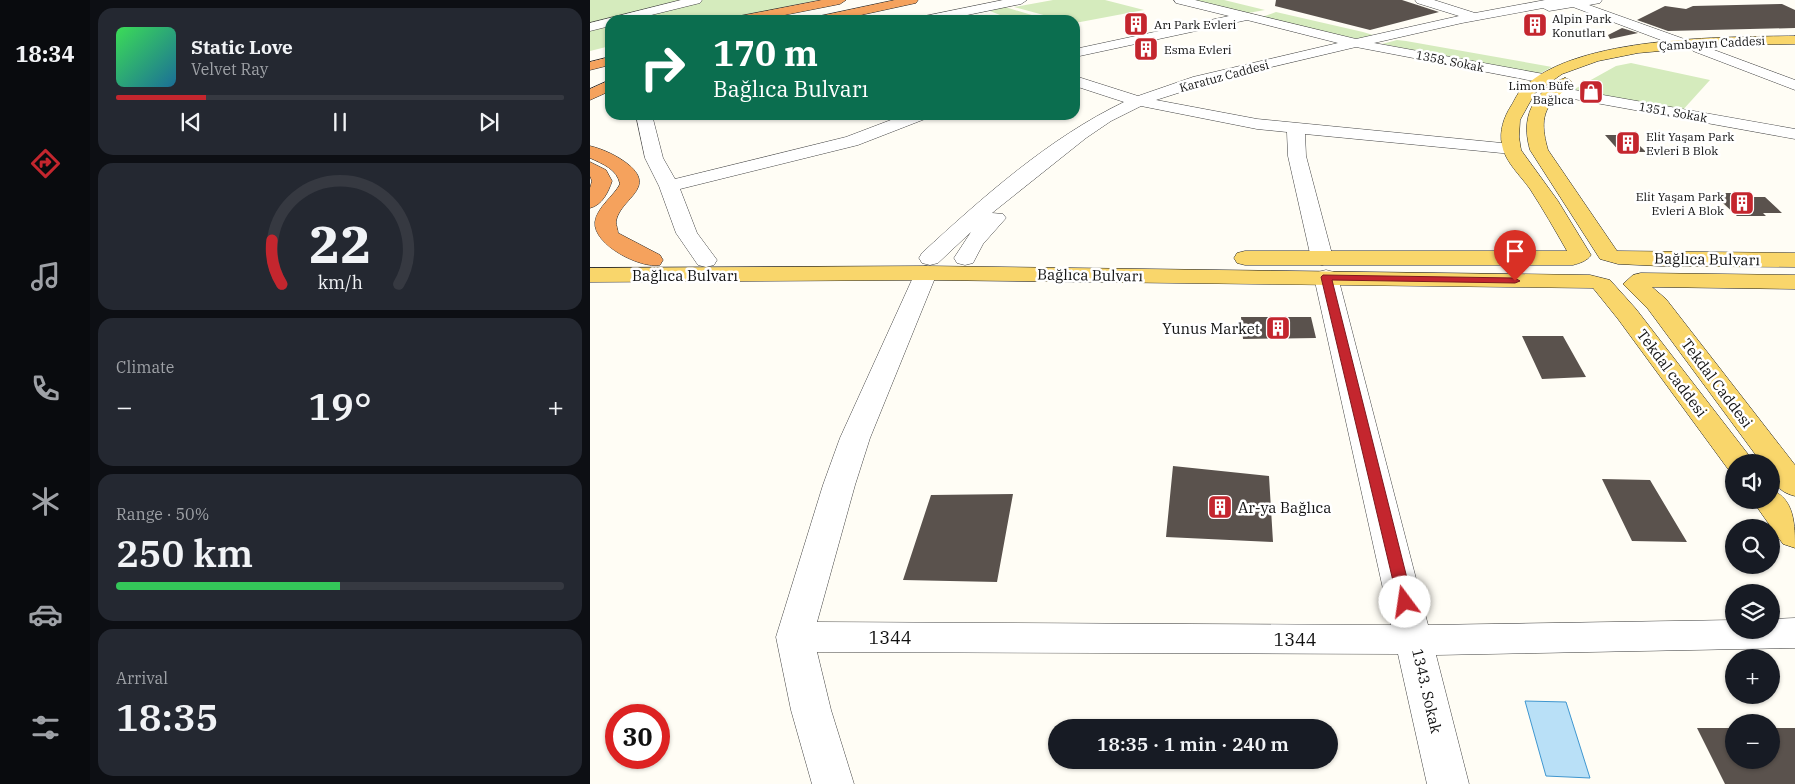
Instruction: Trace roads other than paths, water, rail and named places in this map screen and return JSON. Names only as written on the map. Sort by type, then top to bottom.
[{"type":"highway","points":[[765,15],[840,0]]},
{"type":"highway","points":[[800,15],[863,5],[912,0]]},
{"type":"highway","points":[[833,15],[863,5]]},
{"type":"highway","points":[[840,15],[863,5]]},
{"type":"highway","points":[[590,56],[605,52]]},
{"type":"highway","points":[[590,66],[605,62]]},
{"type":"highway","points":[[590,81],[605,76]]},
{"type":"highway","points":[[590,95],[605,88]]},
{"type":"highway","points":[[590,152],[620,165],[628,175],[627,187],[619,198],[605,210],[602,221],[608,236],[652,260]]},
{"type":"highway","points":[[590,168],[599,174],[602,181],[599,191],[590,202]]},
{"type":"main road","name":"Çambayırı Caddesi","points":[[1512,149],[1510,125],[1516,105],[1528,90],[1567,67],[1616,53],[1690,45],[1795,40]]},
{"type":"main road","name":"Çambayırı Caddesi","points":[[1548,78],[1690,45],[1795,45]]},
{"type":"main road","name":"Çambayırı Caddesi","points":[[1548,78],[1537,110],[1534,128],[1539,150],[1613,256]]},
{"type":"main road","points":[[1512,149],[1562,223],[1576,256]]},
{"type":"main road","name":"Bağlıca Bulvarı","points":[[590,259],[928,265],[1324,268],[1576,256],[1795,260]]},
{"type":"main road","name":"Tekdal caddesi","points":[[1576,256],[1570,262],[1570,267],[1574,272],[1596,284],[1627,314],[1733,454]]},
{"type":"main road","name":"Tekdal Caddesi","points":[[1613,256],[1636,265],[1641,270],[1643,276],[1638,282],[1657,304],[1795,486]]},
{"type":"main road","name":"Bağlıca Bulvarı","points":[[590,276],[928,265],[965,258],[1324,268],[1596,284],[1615,287],[1638,282],[1795,282]]},
{"type":"main road","points":[[1775,509],[1795,536]]},
{"type":"street","points":[[636,15],[696,0]]},
{"type":"street","points":[[949,15],[1021,0]]},
{"type":"street","name":"1358. Sokak","points":[[1180,0],[1247,16],[1361,39],[1454,62],[1548,78]]},
{"type":"street","points":[[1421,0],[1472,16]]},
{"type":"street","name":"Karatuz Caddesi","points":[[1392,37],[1472,16],[1596,0]]},
{"type":"street","points":[[1080,52],[1247,16],[1268,8],[1245,2]]},
{"type":"street","points":[[1571,2],[1795,84]]},
{"type":"street","name":"Karatuz Caddesi","points":[[928,265],[966,224],[1021,178],[1092,125],[1146,102],[1197,82],[1361,39],[1392,37],[1571,2]]},
{"type":"street","points":[[590,27],[605,23]]},
{"type":"street","points":[[1392,37],[1491,54]]},
{"type":"street","points":[[1454,62],[1472,51]]},
{"type":"street","name":"1351. Sokak","points":[[1548,78],[1795,134]]},
{"type":"street","points":[[1080,82],[1146,102],[1223,118],[1296,129],[1512,149]]},
{"type":"street","name":"Karatuz Caddesi","points":[[965,258],[982,231],[1039,181],[1105,129],[1146,102]]},
{"type":"street","points":[[645,120],[654,158],[669,186],[687,233],[706,260]]},
{"type":"street","points":[[669,186],[852,141],[906,120]]},
{"type":"street","name":"1343. Sokak","points":[[1296,129],[1297,156],[1415,640],[1448,784]]},
{"type":"street","points":[[833,784],[811,710],[795,636],[845,466],[928,265]]},
{"type":"street","name":"1344","points":[[795,636],[1415,640],[1795,633]]},
{"type":"water","points":[[1525,701],[1566,702],[1590,778],[1546,776]]},
{"type":"place","name":"Arı Park Evleri","points":[[1136,24]]},
{"type":"place","name":"Alpin Park Konutları","points":[[1535,25]]},
{"type":"place","name":"Esma Evleri","points":[[1146,49]]},
{"type":"place","name":"Limon Büfe Bağlıca","points":[[1591,92]]},
{"type":"place","name":"Elit Yaşam Park Evleri B Blok","points":[[1628,143]]},
{"type":"place","name":"Elit Yaşam Park Evleri A Blok","points":[[1742,203]]},
{"type":"place","name":"Yunus Market","points":[[1278,328]]},
{"type":"place","name":"Ar-ya Bağlıca","points":[[1220,507]]}]
